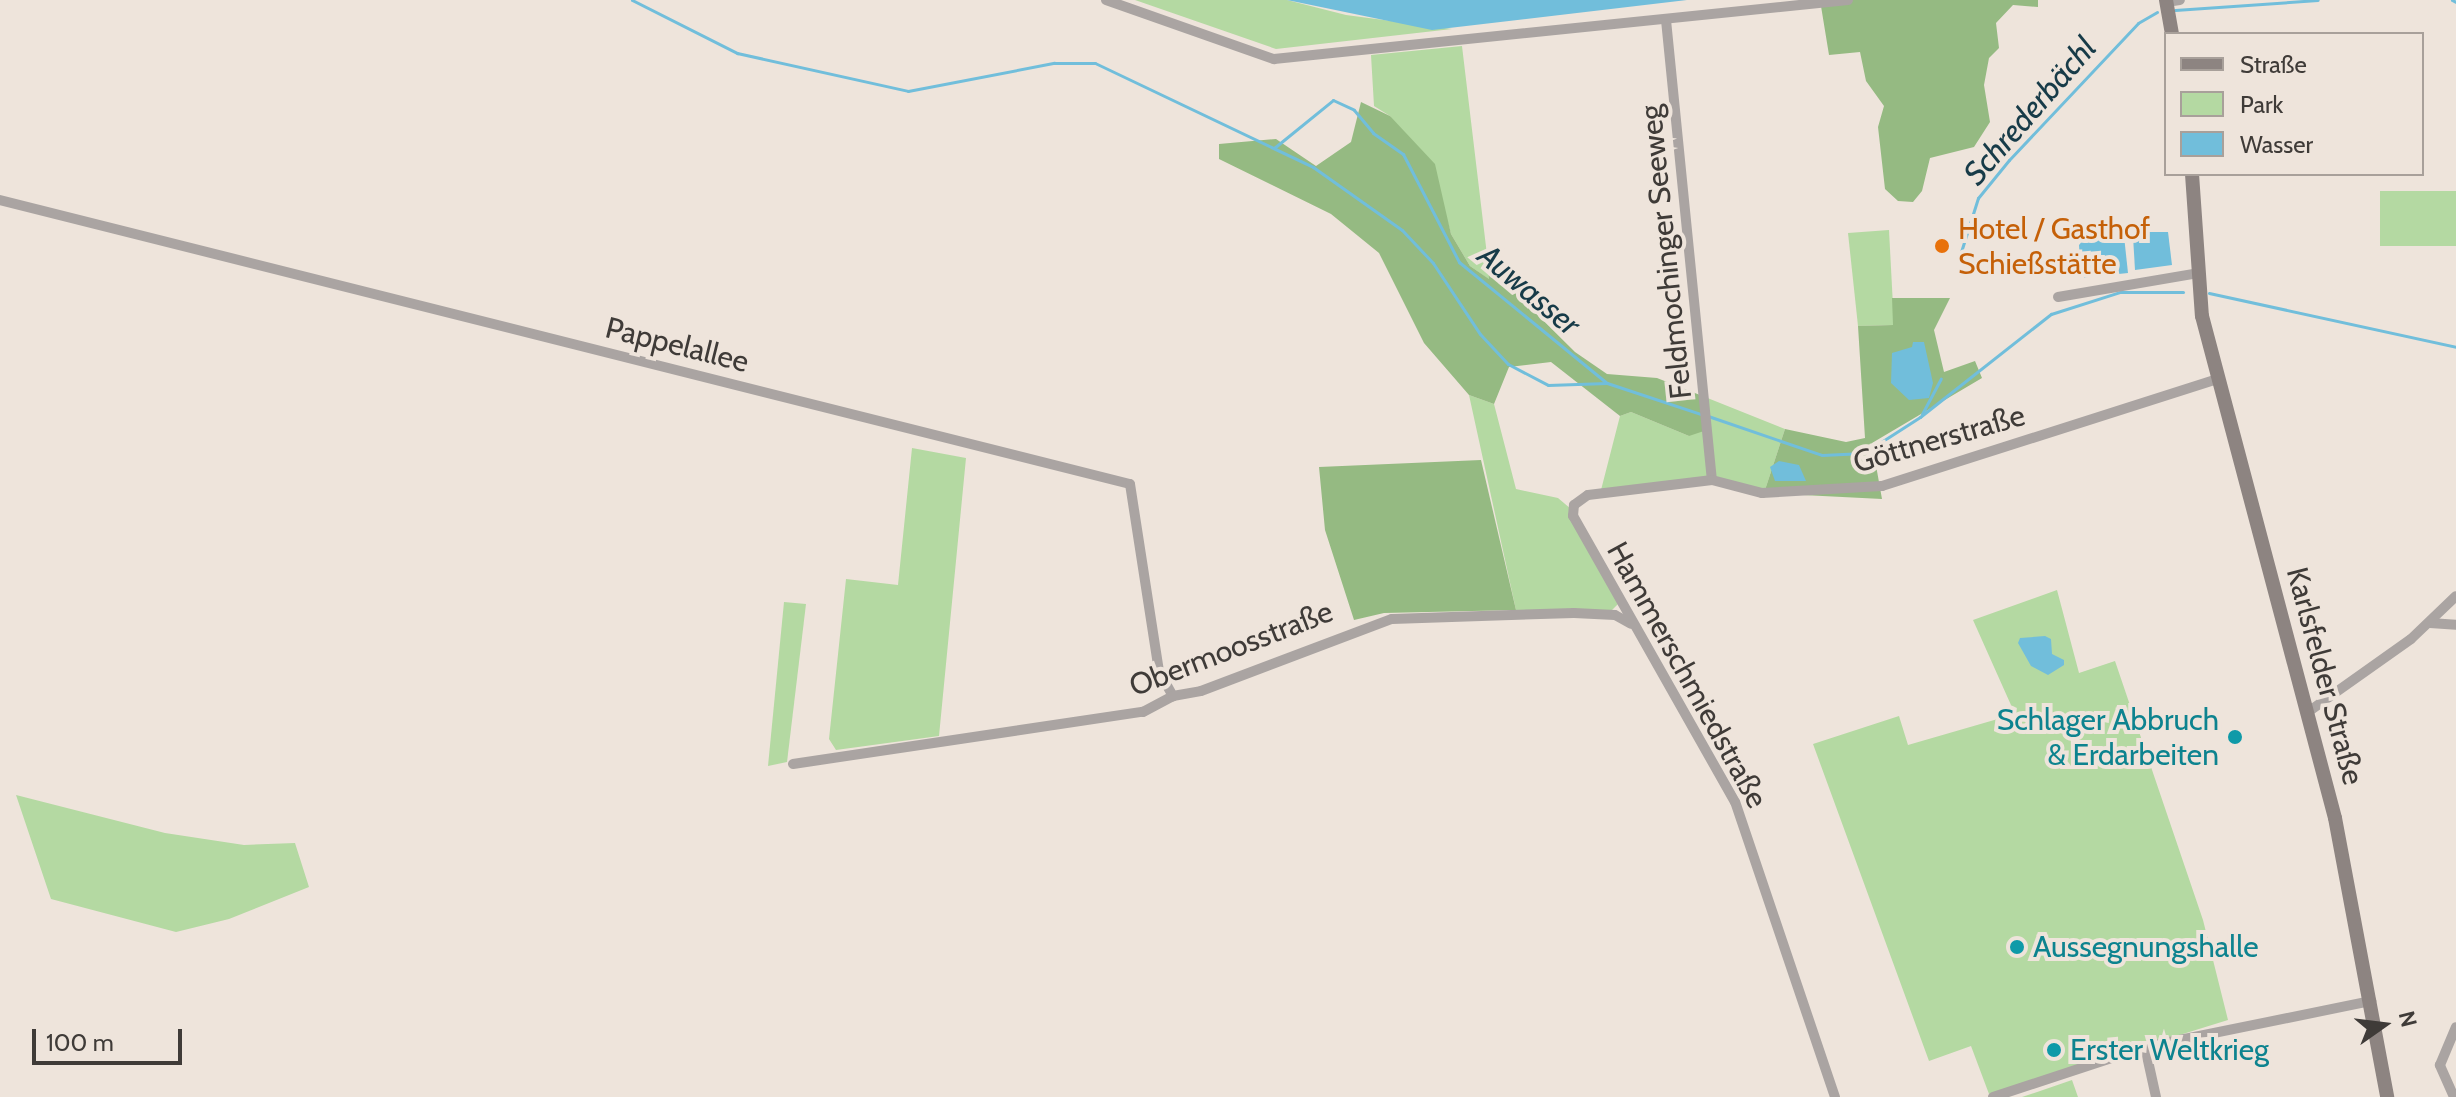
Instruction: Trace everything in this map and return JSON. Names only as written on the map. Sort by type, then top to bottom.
[{"type":"street","points":[[1106,0],[1274,59],[1848,0]]},
{"type":"street","points":[[2171,1],[2172,32]]},
{"type":"street","name":"Feldmochinger Seeweg","points":[[1666,20],[1712,480]]},
{"type":"street","name":"Karlsfelder Straße","points":[[2192,176],[2202,316],[2308,712],[2371,1001],[2387,1097]]},
{"type":"street","name":"Pappelallee","points":[[0,200],[1130,484],[1159,671],[1173,696]]},
{"type":"street","points":[[2058,297],[2198,273]]},
{"type":"street","name":"Göttnerstraße","points":[[1574,505],[1588,495],[1712,480],[1762,493],[1882,486],[2218,379]]},
{"type":"street","name":"Hammerschmiedstraße","points":[[1574,505],[1573,516],[1735,802],[1835,1097]]},
{"type":"street","points":[[2308,712],[2430,623],[2456,596]]},
{"type":"street","name":"Obermoosstraße","points":[[793,764],[1143,712],[1173,696],[1201,691],[1392,619],[1574,613],[1615,615],[1636,628]]},
{"type":"street","points":[[2430,623],[2456,625]]},
{"type":"street","points":[[1993,1097],[2145,1047],[2371,1001]]},
{"type":"street","points":[[2454,1097],[2440,1065],[2456,1027]]},
{"type":"street","points":[[2145,1047],[2156,1097]]},
{"type":"green space","points":[[1135,0],[1287,0],[1346,15],[1452,29],[1276,49]]},
{"type":"green space","points":[[1820,0],[2038,0],[2038,7],[2013,5],[1996,23],[1999,48],[1989,58],[1984,85],[1990,122],[1974,147],[1930,158],[1922,191],[1913,202],[1898,201],[1885,189],[1878,127],[1884,106],[1866,81],[1860,52],[1829,55]]},
{"type":"green space","points":[[1462,46],[1490,280],[1470,266],[1451,234],[1443,205],[1390,116],[1374,106],[1371,55]]},
{"type":"green space","points":[[1361,102],[1390,116],[1435,164],[1451,234],[1470,266],[1489,279],[1488,266],[1575,352],[1607,374],[1657,378],[1705,397],[1707,430],[1689,436],[1631,412],[1620,416],[1551,362],[1509,367],[1494,404],[1469,395],[1424,343],[1379,253],[1331,214],[1219,159],[1219,144],[1276,139],[1316,166],[1351,142]]},
{"type":"green space","points":[[2380,191],[2456,191],[2456,246],[2380,246]]},
{"type":"green space","points":[[1889,230],[1894,325],[1858,326],[1848,233]]},
{"type":"green space","points":[[1892,298],[1950,298],[1934,330],[1944,372],[1975,361],[1982,378],[1872,443],[1882,499],[1764,493],[1785,429],[1846,442],[1865,438],[1858,326],[1893,325]]},
{"type":"green space","points":[[1469,395],[1494,404],[1516,489],[1558,498],[1571,509],[1618,604],[1612,610],[1516,610]]},
{"type":"green space","points":[[1705,397],[1785,429],[1764,493],[1713,478],[1601,490],[1620,416],[1631,412],[1689,436]]},
{"type":"green space","points":[[912,448],[966,458],[939,736],[836,750],[829,739],[846,579],[898,585]]},
{"type":"green space","points":[[1481,460],[1516,610],[1384,613],[1354,620],[1325,530],[1319,467]]},
{"type":"green space","points":[[2057,590],[2079,673],[2115,661],[2203,920],[2228,1020],[1989,1094],[1971,1046],[1929,1061],[1813,744],[1899,716],[1908,745],[2015,714],[1973,620]]},
{"type":"green space","points":[[784,602],[806,604],[787,762],[768,766]]},
{"type":"green space","points":[[16,795],[165,833],[244,845],[295,843],[309,887],[229,919],[176,932],[51,899]]},
{"type":"green space","points":[[2072,1080],[2078,1097],[2022,1097],[2043,1090]]},
{"type":"water","points":[[1287,0],[1687,0],[1432,30]]},
{"type":"water","points":[[2138,232],[2168,232],[2172,265],[2135,270],[2133,236]]},
{"type":"water","points":[[2113,234],[2124,236],[2128,273],[2081,278],[2079,245],[2085,238]]},
{"type":"water","points":[[1913,342],[1924,342],[1933,383],[1929,398],[1909,400],[1891,383],[1892,353],[1912,347]]},
{"type":"water","points":[[1779,461],[1799,465],[1806,481],[1775,481],[1770,467]]},
{"type":"water","points":[[2045,636],[2051,639],[2052,654],[2064,660],[2064,665],[2048,675],[2031,666],[2018,643],[2020,638]]},
{"type":"waterway","points":[[632,0],[737,53],[908,91],[1054,63],[1095,63],[1313,167],[1402,230],[1433,263],[1480,334],[1508,364],[1548,385],[1607,383],[1701,414]]},
{"type":"waterway","name":"Schrederbächl","points":[[2175,10],[2318,0]]},
{"type":"waterway","name":"Schrederbächl","points":[[2452,0],[2456,2]]},
{"type":"waterway","name":"Schrederbächl","points":[[1960,255],[1978,198],[2009,160],[2138,23],[2157,12]]},
{"type":"waterway","name":"Auwasser","points":[[1274,148],[1333,100],[1354,110],[1373,133],[1403,154],[1459,262],[1607,383]]},
{"type":"waterway","points":[[1708,416],[1822,455],[1864,453],[1920,417],[2051,314],[2120,292],[2183,292]]},
{"type":"waterway","points":[[2209,293],[2456,347]]},
{"type":"waterway","name":"Schrederbächl","points":[[1922,414],[1941,379]]},
{"type":"place","name":"Hotel / Gasthof Schießstätte","points":[[1942,246]]},
{"type":"place","name":"Schlager Abbruch & Erdarbeiten","points":[[2235,737]]},
{"type":"place","name":"Aussegnungshalle","points":[[2017,947]]},
{"type":"place","name":"Erster Weltkrieg","points":[[2054,1050]]}]
